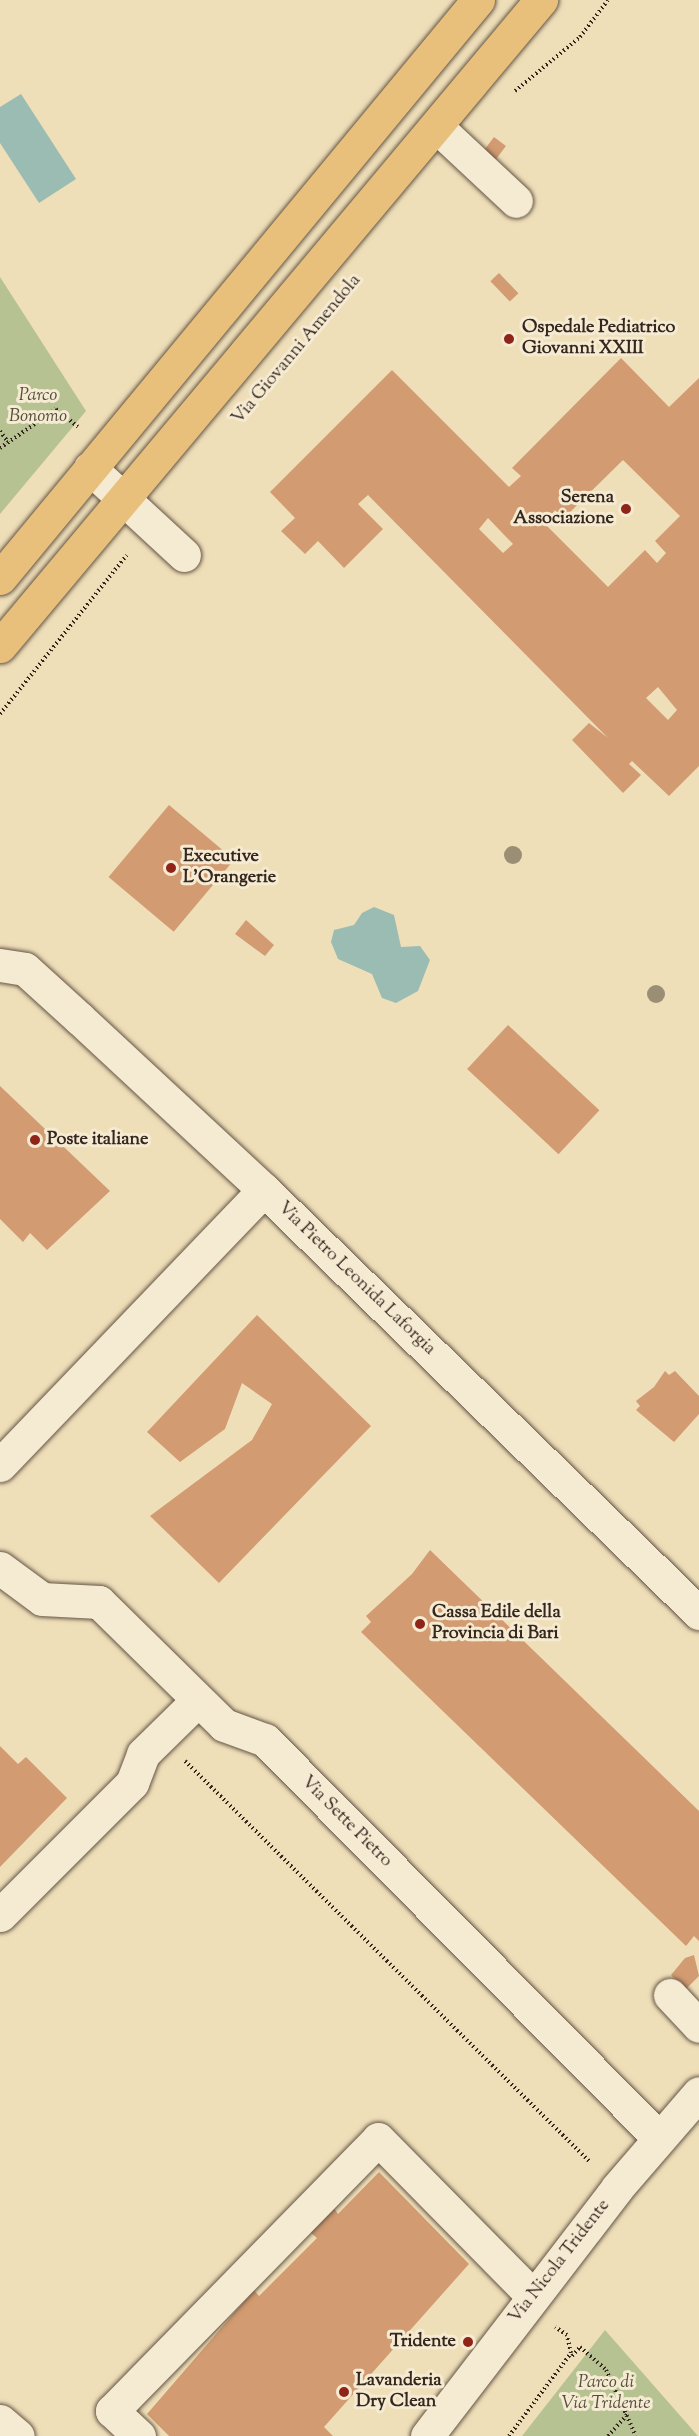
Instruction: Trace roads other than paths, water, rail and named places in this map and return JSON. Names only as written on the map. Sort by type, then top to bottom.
[{"type":"main road","points":[[0,578],[478,0]]},
{"type":"main road","name":"Via Giovanni Amendola","points":[[0,646],[437,127],[541,0]]},
{"type":"street","points":[[437,127],[516,201]]},
{"type":"street","points":[[90,468],[184,555]]},
{"type":"street","name":"Via Pietro Leonida Laforgia","points":[[0,965],[25,969],[264,1190],[699,1613]]},
{"type":"street","points":[[0,1465],[264,1190]]},
{"type":"street","name":"Via Sette Pietro","points":[[0,1568],[42,1599],[99,1602],[224,1725],[265,1740],[659,2138]]},
{"type":"street","points":[[0,1915],[132,1782],[143,1754],[198,1700]]},
{"type":"street","points":[[670,1995],[699,2026]]},
{"type":"street","name":"Via Nicola Tridente","points":[[427,2436],[541,2309],[659,2138],[699,2093]]},
{"type":"street","points":[[139,2436],[112,2411],[378,2139],[541,2309]]},
{"type":"street","points":[[0,2421],[18,2436]]},
{"type":"water","points":[[21,94],[76,179],[39,203],[0,143],[0,107]]},
{"type":"water","points":[[374,907],[394,915],[401,947],[420,946],[430,960],[418,991],[396,1003],[382,998],[372,974],[338,959],[331,942],[334,930],[354,925],[362,913]]},
{"type":"place","name":"Ospedale Pediatrico Giovanni XXIII","points":[[509,339]]},
{"type":"place","name":"Serena Associazione","points":[[626,509]]},
{"type":"place","name":"Executive L'Orangerie","points":[[171,868]]},
{"type":"place","name":"Poste italiane","points":[[35,1140]]},
{"type":"place","name":"Cassa Edile della Provincia di Bari","points":[[420,1624]]},
{"type":"place","name":"Tridente","points":[[468,2342]]},
{"type":"place","name":"Lavanderia Dry Clean","points":[[344,2392]]},
{"type":"park label","name":"Parco Bonomo","points":[[38,407]]},
{"type":"park label","name":"Parco di Via Tridente","points":[[606,2394]]}]
